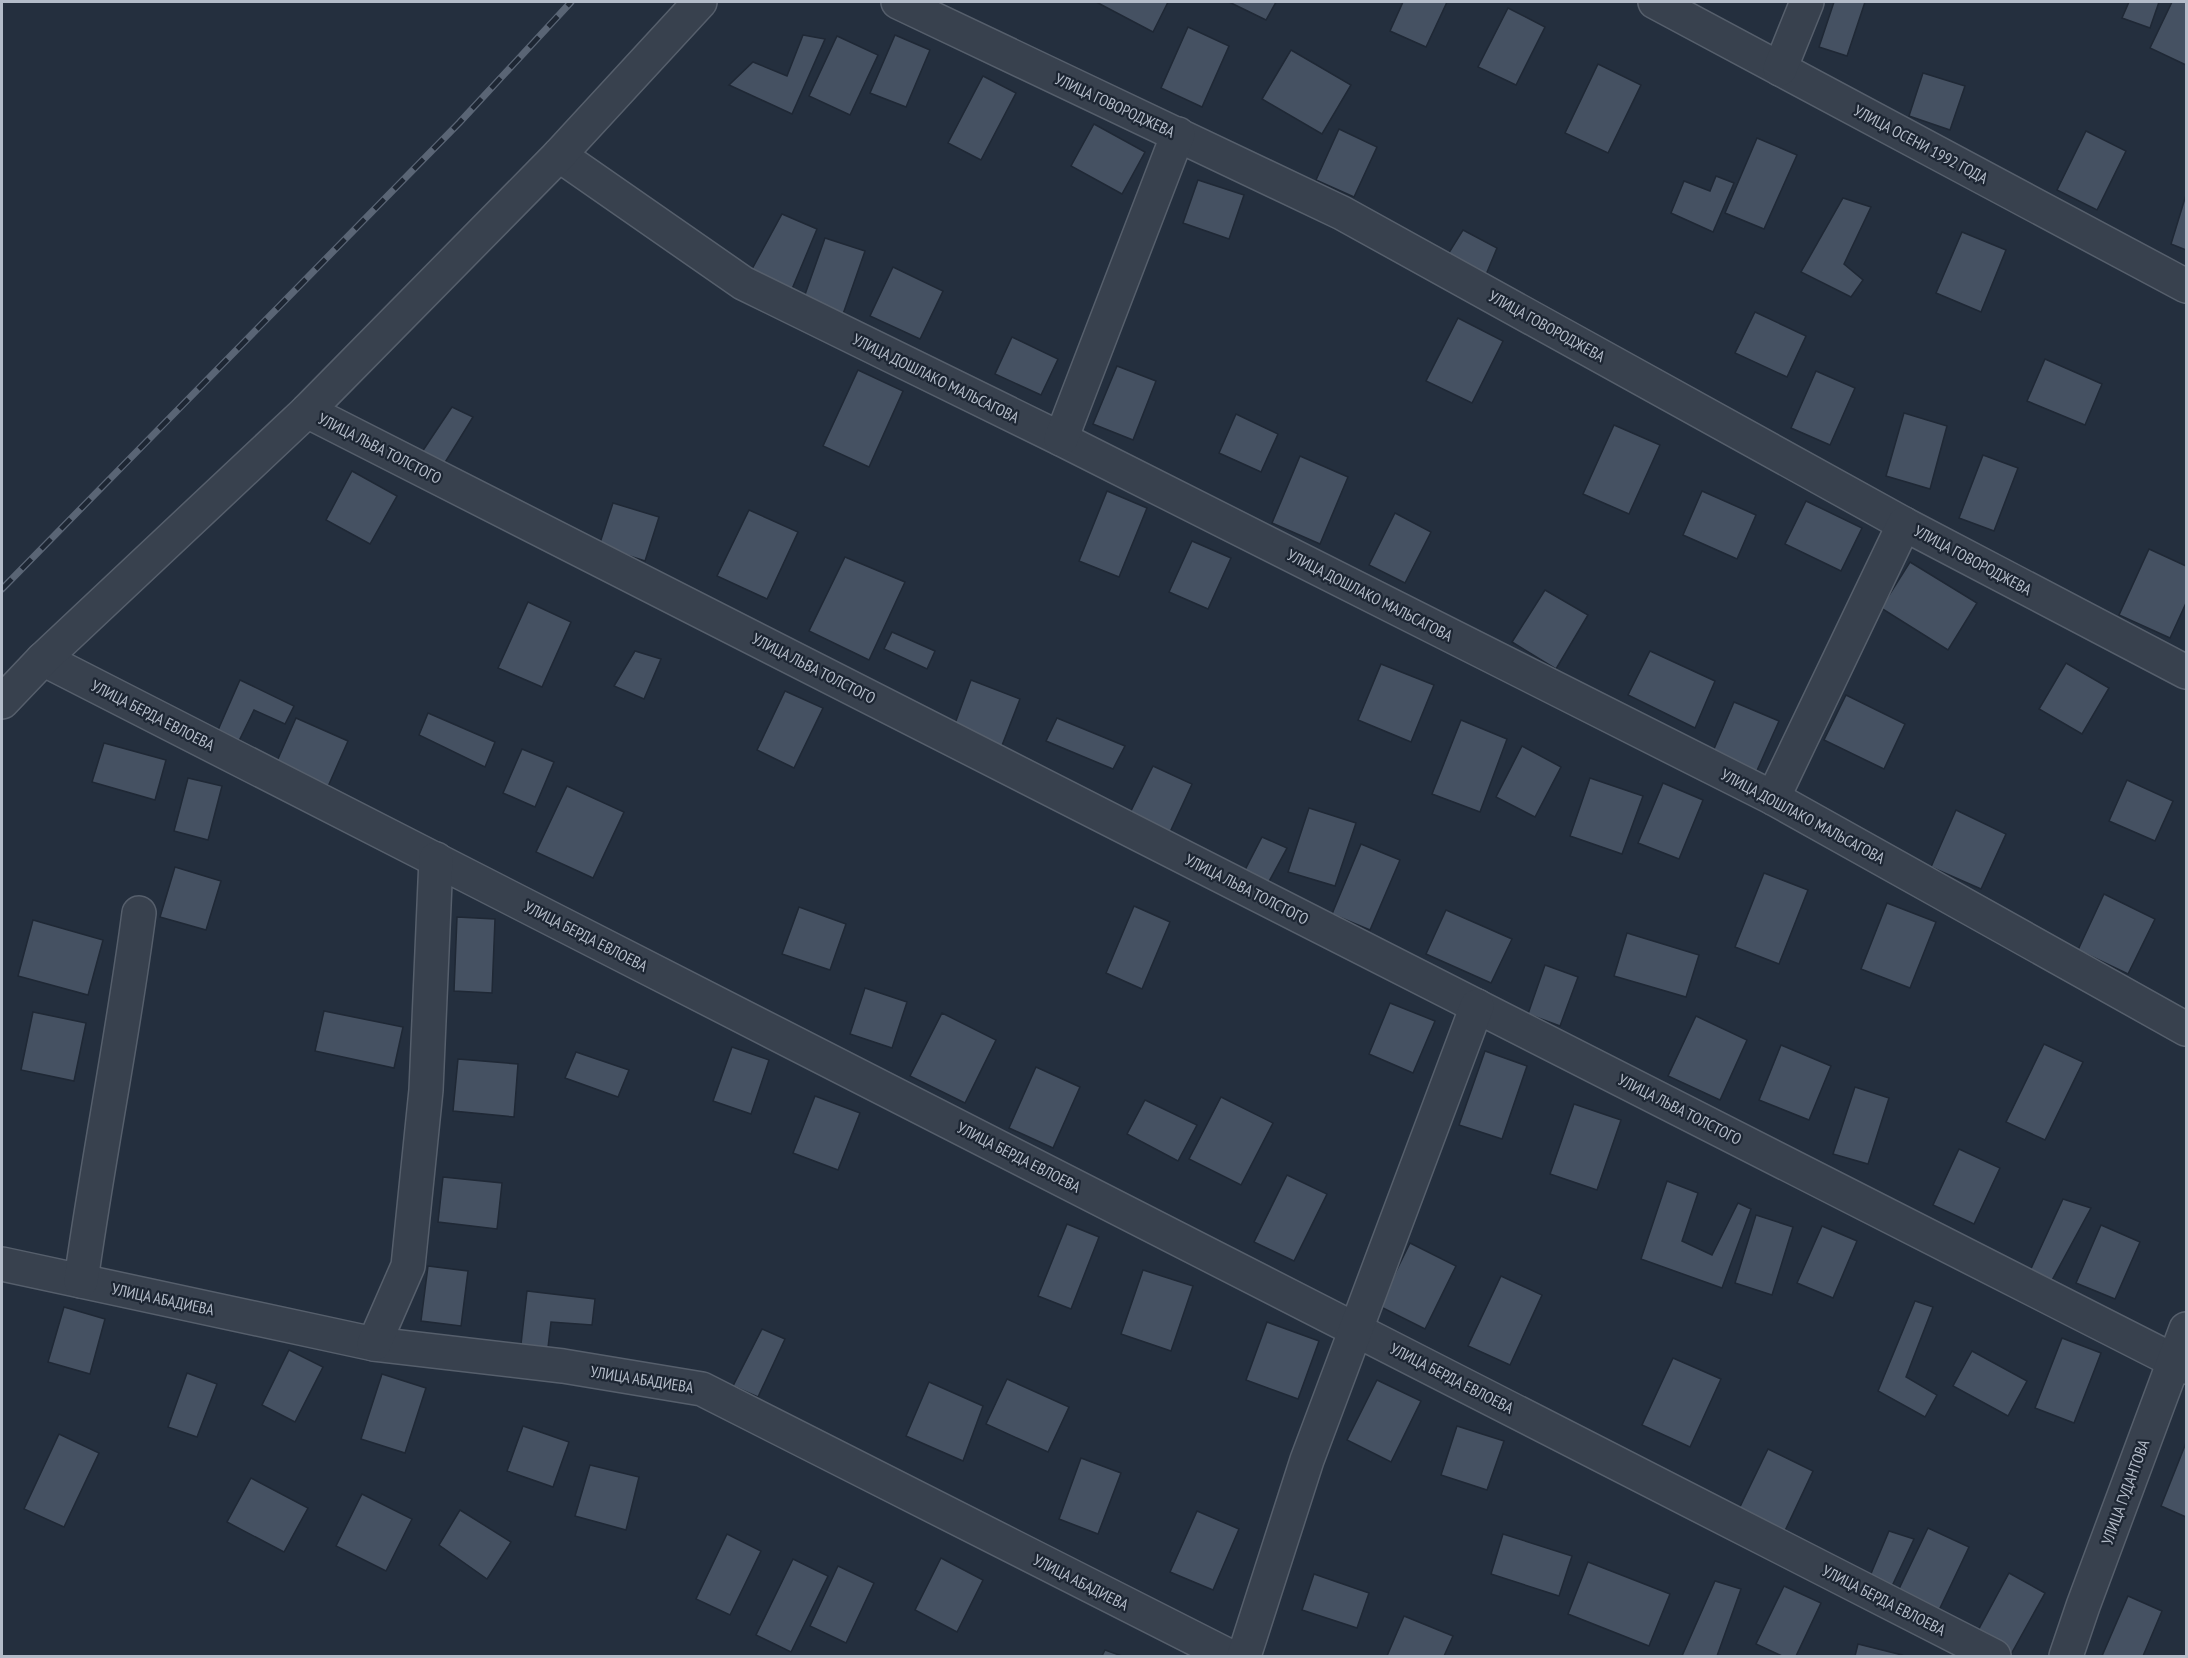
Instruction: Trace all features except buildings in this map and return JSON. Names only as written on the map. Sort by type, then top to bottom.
[{"type":"street","points":[[2,702],[43,659],[307,411],[559,155],[699,2]]},
{"type":"street","name":"УЛИЦА ГОВОРОДЖЕВА","points":[[898,2],[1342,213],[1904,524],[2187,672]]},
{"type":"street","name":"УЛИЦА ОСЕНИ 1992 ГОДА","points":[[1655,2],[2187,286]]},
{"type":"street","points":[[1780,69],[1807,2]]},
{"type":"street","points":[[1060,439],[1178,134]]},
{"type":"street","name":"УЛИЦА ДОШЛАКО МАЛЬСАГОВА","points":[[559,155],[743,283],[1060,439],[1773,798],[2187,1029]]},
{"type":"street","name":"УЛИЦА ЛЬВА ТОЛСТОГО","points":[[307,411],[2181,1363]]},
{"type":"street","points":[[1773,798],[1904,524]]},
{"type":"street","name":"УЛИЦА БЕРДА ЕВЛОЕВА","points":[[43,659],[1994,1656]]},
{"type":"street","points":[[374,1344],[408,1266],[426,1090],[436,859]]},
{"type":"street","points":[[81,1281],[93,1193],[126,1007],[139,913]]},
{"type":"street","points":[[1244,1656],[1307,1460],[1477,1006]]},
{"type":"street","name":"УЛИЦА АБАДИЕВА","points":[[2,1264],[374,1344],[563,1366],[702,1389],[1229,1656]]},
{"type":"street","name":"УЛИЦА ГУДАНТОВА","points":[[2066,1656],[2083,1606],[2181,1363],[2187,1329]]},
{"type":"railway","points":[[2,589],[459,123],[571,2]]}]
